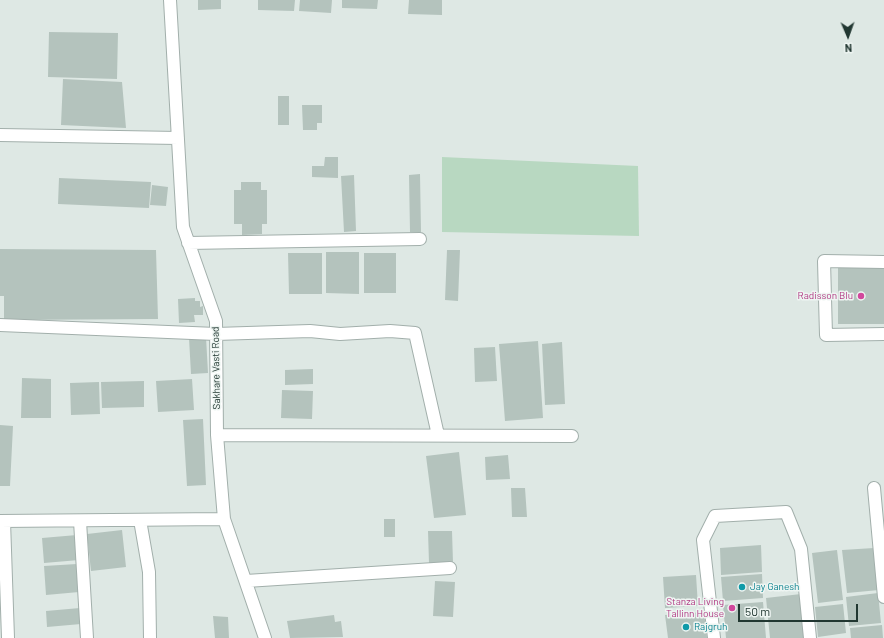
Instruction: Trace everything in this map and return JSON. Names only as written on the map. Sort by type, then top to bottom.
[{"type":"street","name":"Sakhare Vasti Road","points":[[170,0],[182,227],[216,321],[217,435],[224,519],[265,638]]},
{"type":"street","points":[[0,135],[178,138]]},
{"type":"street","points":[[188,243],[420,239]]},
{"type":"street","points":[[884,262],[824,261],[826,335],[884,334]]},
{"type":"street","points":[[0,325],[216,334],[310,331],[340,334],[390,331],[415,333],[438,435]]},
{"type":"street","points":[[217,435],[572,436]]},
{"type":"street","points":[[874,488],[884,597]]},
{"type":"street","points":[[714,638],[703,540],[715,516],[786,512],[801,549],[810,638]]},
{"type":"street","points":[[8,638],[2,521],[224,519]]},
{"type":"street","points":[[140,520],[149,572],[150,638]]},
{"type":"street","points":[[80,521],[87,638]]},
{"type":"street","points":[[246,581],[450,568]]},
{"type":"green space","points":[[442,157],[638,166],[639,236],[442,232]]},
{"type":"building","points":[[198,0],[221,0],[221,9],[198,10]]},
{"type":"building","points":[[258,0],[295,0],[294,11],[258,10]]},
{"type":"building","points":[[300,0],[332,0],[331,13],[299,11]]},
{"type":"building","points":[[342,0],[378,0],[377,9],[342,8]]},
{"type":"building","points":[[409,0],[442,0],[442,15],[408,14]]},
{"type":"building","points":[[49,32],[118,33],[117,79],[48,77]]},
{"type":"building","points":[[63,79],[122,82],[126,128],[61,125]]},
{"type":"building","points":[[278,96],[289,96],[289,125],[278,125]]},
{"type":"building","points":[[302,105],[322,105],[322,123],[317,123],[317,130],[303,130]]},
{"type":"building","points":[[325,157],[338,157],[338,178],[312,177],[312,166],[324,166]]},
{"type":"building","points":[[420,174],[421,232],[410,232],[409,175]]},
{"type":"building","points":[[354,175],[356,231],[344,232],[341,176]]},
{"type":"building","points":[[59,178],[151,182],[149,208],[58,204]]},
{"type":"building","points":[[241,182],[261,182],[261,190],[267,190],[267,224],[262,224],[262,234],[242,235],[242,224],[234,224],[234,190],[241,190]]},
{"type":"building","points":[[152,185],[168,187],[166,206],[150,205]]},
{"type":"building","points":[[0,249],[156,250],[158,319],[4,320],[4,296],[0,296]]},
{"type":"building","points":[[447,250],[460,250],[458,301],[445,300]]},
{"type":"building","points":[[326,252],[359,252],[359,294],[326,293]]},
{"type":"building","points":[[288,253],[322,253],[322,294],[289,294]]},
{"type":"building","points":[[364,253],[396,253],[396,293],[364,293]]},
{"type":"building","name":"Radisson Blu","points":[[838,267],[884,268],[884,324],[838,324]]},
{"type":"building","points":[[195,298],[195,301],[200,301],[200,307],[203,306],[203,315],[194,315],[195,322],[179,323],[178,299]]},
{"type":"building","points":[[206,337],[208,373],[191,374],[189,338]]},
{"type":"building","points":[[538,341],[543,418],[505,421],[499,344]]},
{"type":"building","points":[[562,342],[565,404],[545,405],[542,344]]},
{"type":"building","points":[[495,347],[497,381],[475,382],[474,348]]},
{"type":"building","points":[[313,369],[313,384],[285,385],[285,370]]},
{"type":"building","points":[[22,378],[51,379],[51,418],[21,418]]},
{"type":"building","points":[[192,379],[194,410],[158,412],[156,381]]},
{"type":"building","points":[[144,381],[144,407],[102,408],[101,382]]},
{"type":"building","points":[[99,382],[100,414],[71,415],[70,383]]},
{"type":"building","points":[[282,390],[313,391],[312,419],[281,418]]},
{"type":"building","points":[[203,419],[206,485],[187,486],[183,420]]},
{"type":"building","points":[[0,425],[13,426],[10,486],[0,486]]},
{"type":"building","points":[[459,452],[466,515],[434,518],[426,456]]},
{"type":"building","points":[[508,455],[510,479],[486,480],[485,457]]},
{"type":"building","points":[[511,488],[525,488],[527,517],[512,517]]},
{"type":"building","points":[[384,519],[395,519],[395,537],[384,537]]},
{"type":"building","points":[[122,530],[126,567],[91,571],[87,534]]},
{"type":"building","points":[[428,531],[452,531],[453,563],[429,563]]},
{"type":"building","points":[[77,535],[79,560],[44,563],[42,538]]},
{"type":"building","points":[[761,545],[762,572],[721,575],[720,548]]},
{"type":"building","points":[[874,548],[879,590],[847,593],[842,550]]},
{"type":"building","points":[[837,550],[843,600],[818,603],[812,553]]},
{"type":"building","points":[[77,564],[79,592],[46,595],[44,566]]},
{"type":"building","name":"Jay Ganesh","points":[[762,574],[763,598],[723,601],[721,577]]},
{"type":"building","points":[[696,575],[698,606],[665,608],[663,577]]},
{"type":"building","points":[[435,581],[455,582],[453,617],[433,616]]},
{"type":"building","points":[[878,593],[881,623],[849,626],[846,597]]},
{"type":"building","points":[[801,594],[805,638],[770,638],[766,598]]},
{"type":"building","points":[[763,602],[766,638],[726,638],[723,605]]},
{"type":"building","points":[[843,604],[846,633],[818,637],[815,607]]},
{"type":"building","points":[[80,608],[81,624],[47,627],[46,611]]},
{"type":"building","name":"Rajgruh","points":[[704,612],[707,638],[668,638],[665,615]]},
{"type":"building","points":[[334,615],[335,622],[341,621],[343,637],[290,638],[287,621]]},
{"type":"building","points":[[213,616],[228,617],[229,638],[215,638]]},
{"type":"building","points":[[882,625],[883,638],[851,638],[850,628]]},
{"type":"place","name":"Radisson Blu","points":[[861,296]]},
{"type":"place","name":"Jay Ganesh","points":[[742,587]]},
{"type":"place","name":"Stanza Living Tallinn House","points":[[732,608]]},
{"type":"place","name":"Rajgruh","points":[[686,627]]}]
